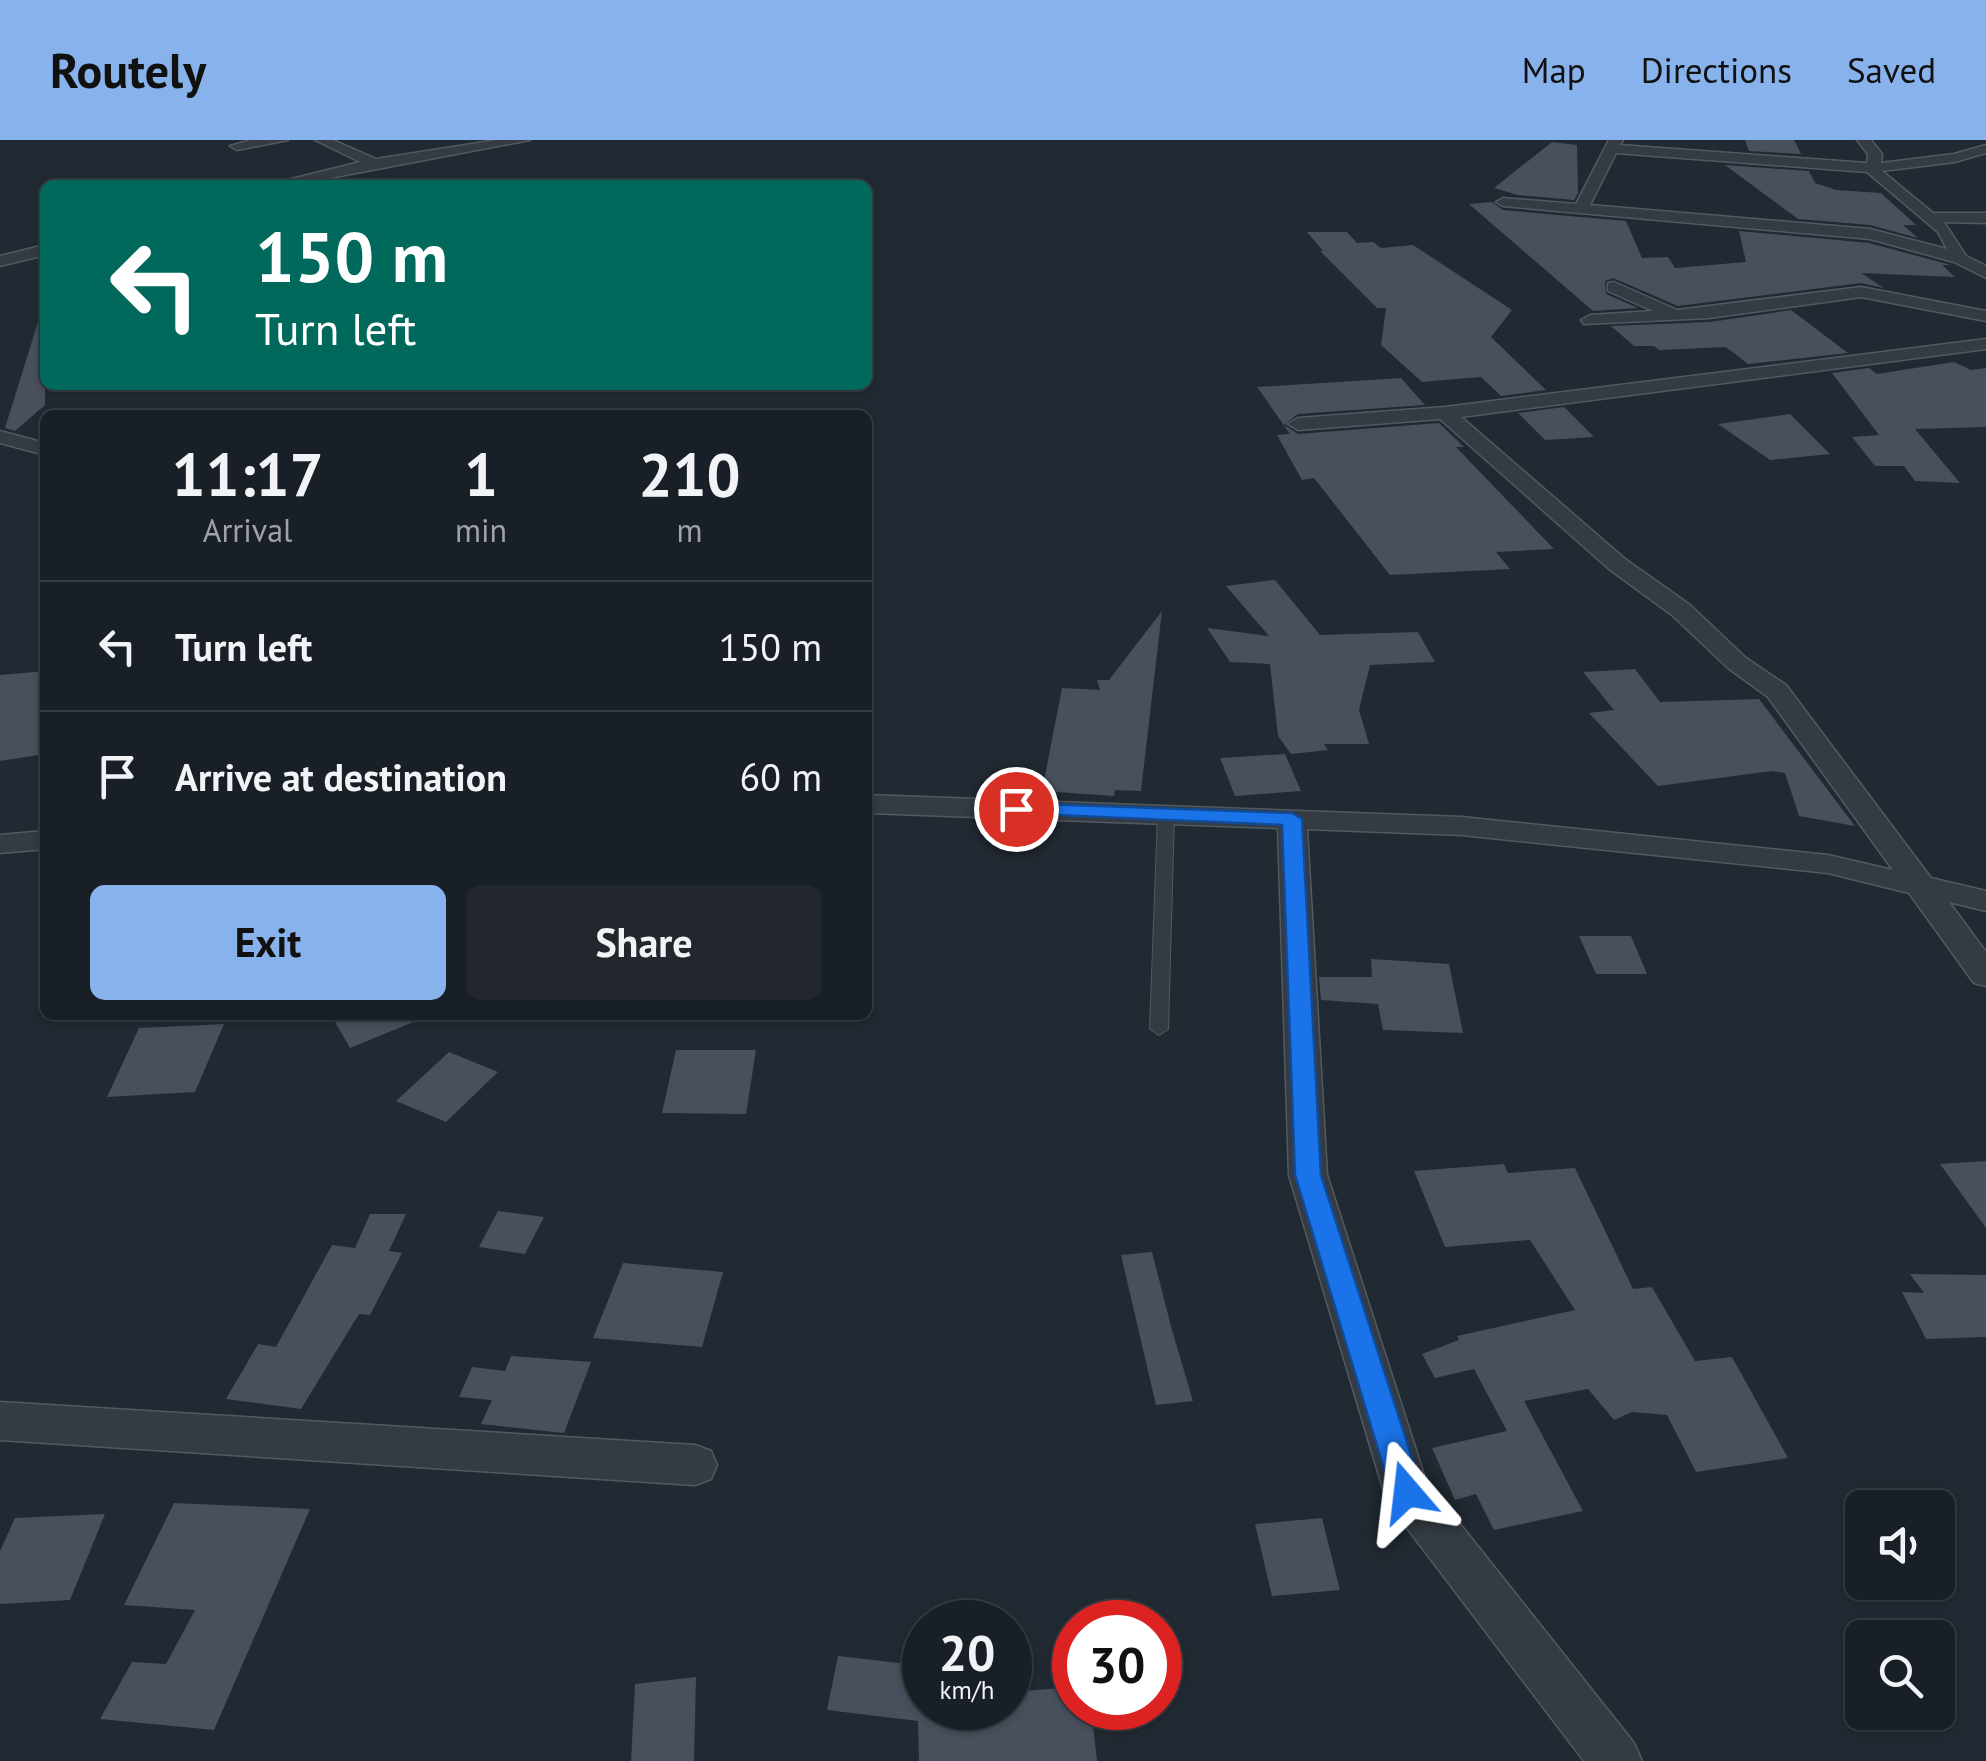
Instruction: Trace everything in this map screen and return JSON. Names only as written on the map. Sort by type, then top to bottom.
[{"type":"street","points":[[237,146],[281,140]]},
{"type":"street","points":[[322,140],[374,164]]},
{"type":"street","points":[[298,180],[524,140]]},
{"type":"street","points":[[1864,140],[1876,154],[1870,168]]},
{"type":"street","points":[[1581,208],[1613,144],[1870,168],[1956,158],[1986,149]]},
{"type":"street","points":[[1870,168],[1945,230],[1956,251],[1986,274]]},
{"type":"street","points":[[1504,202],[1870,234],[1956,251]]},
{"type":"street","points":[[1929,218],[1986,218]]},
{"type":"street","points":[[0,261],[40,251]]},
{"type":"street","points":[[1590,320],[1675,315],[1875,292],[1986,274]]},
{"type":"street","points":[[1614,287],[1675,315]]},
{"type":"street","points":[[1875,292],[1986,316]]},
{"type":"street","points":[[1298,424],[1445,413],[1986,344]]},
{"type":"street","points":[[1445,413],[1618,564],[1681,610],[1737,663],[1777,692],[1986,975]]},
{"type":"street","points":[[0,437],[40,449]]},
{"type":"street","points":[[872,804],[1462,826],[1828,864],[1986,901]]},
{"type":"street","points":[[1292,819],[1308,1175],[1407,1492],[1616,1761]]},
{"type":"street","points":[[0,844],[40,840]]},
{"type":"street","points":[[0,1421],[695,1465]]},
{"type":"lane","points":[[1159,1030],[1166,815]]},
{"type":"building","points":[[1745,140],[1794,140],[1801,154],[1749,151]]},
{"type":"building","points":[[1552,142],[1577,145],[1578,193],[1574,200],[1518,195],[1494,188]]},
{"type":"building","points":[[1725,165],[1809,171],[1815,183],[1836,190],[1881,193],[1916,225],[1903,225],[1918,238],[1870,225],[1798,219]]},
{"type":"building","points":[[1492,202],[1503,210],[1626,221],[1642,258],[1668,257],[1675,268],[1746,262],[1739,231],[1869,243],[1951,265],[1942,265],[1955,277],[1861,273],[1884,288],[1861,283],[1678,306],[1613,278],[1605,281],[1606,294],[1638,308],[1593,311],[1469,204]]},
{"type":"building","points":[[1307,232],[1347,232],[1357,243],[1373,242],[1381,248],[1413,245],[1512,310],[1491,337],[1546,390],[1501,396],[1481,377],[1422,382],[1381,345],[1386,308],[1377,308],[1320,251]]},
{"type":"building","points":[[1791,310],[1848,353],[1748,364],[1726,347],[1659,350],[1654,346],[1634,346],[1611,326],[1710,322]]},
{"type":"building","points":[[40,322],[40,390],[45,390],[45,405],[15,431],[5,428]]},
{"type":"building","points":[[1954,362],[1971,370],[1986,368],[1986,427],[1915,429],[1960,483],[1915,481],[1904,466],[1875,466],[1852,437],[1879,435],[1832,373],[1869,368],[1877,374]]},
{"type":"building","points":[[1401,378],[1425,405],[1298,414],[1284,425],[1298,434],[1439,423],[1464,447],[1456,447],[1554,549],[1496,552],[1510,569],[1390,575],[1314,478],[1302,480],[1277,435],[1290,434],[1257,387]]},
{"type":"building","points":[[1564,407],[1594,437],[1545,440],[1518,413]]},
{"type":"building","points":[[1790,414],[1830,454],[1770,460],[1718,424]]},
{"type":"building","points":[[1275,580],[1320,635],[1418,632],[1435,662],[1370,665],[1359,710],[1369,744],[1324,744],[1328,750],[1291,754],[1278,736],[1270,664],[1230,662],[1207,628],[1269,636],[1226,586]]},
{"type":"building","points":[[1162,611],[1141,791],[1115,790],[1114,796],[1042,791],[1062,688],[1100,690],[1097,680],[1109,680]]},
{"type":"building","points":[[1635,669],[1660,702],[1759,699],[1855,826],[1799,816],[1785,773],[1772,771],[1658,786],[1589,713],[1614,710],[1583,672]]},
{"type":"building","points":[[40,671],[40,755],[0,761],[0,675]]},
{"type":"building","points":[[1285,754],[1301,791],[1235,796],[1220,758]]},
{"type":"building","points":[[1579,936],[1631,936],[1647,974],[1596,974]]},
{"type":"building","points":[[1371,959],[1449,964],[1463,1033],[1383,1030],[1378,1004],[1321,1000],[1319,977],[1372,977]]},
{"type":"building","points":[[334,1020],[418,1020],[350,1048]]},
{"type":"building","points":[[224,1024],[195,1092],[107,1097],[139,1028]]},
{"type":"building","points":[[676,1050],[756,1050],[746,1114],[662,1113]]},
{"type":"building","points":[[449,1052],[498,1072],[446,1122],[396,1101]]},
{"type":"building","points":[[1986,1161],[1986,1228],[1940,1164]]},
{"type":"building","points":[[1504,1164],[1508,1173],[1575,1168],[1633,1289],[1652,1287],[1695,1361],[1732,1357],[1788,1458],[1696,1472],[1667,1415],[1632,1412],[1614,1420],[1588,1389],[1524,1401],[1583,1511],[1494,1530],[1476,1494],[1455,1500],[1432,1448],[1507,1431],[1474,1369],[1435,1378],[1422,1354],[1459,1340],[1457,1336],[1575,1310],[1530,1240],[1445,1247],[1414,1171]]},
{"type":"building","points":[[498,1211],[544,1217],[525,1254],[479,1247]]},
{"type":"building","points":[[370,1214],[406,1214],[389,1251],[402,1253],[370,1315],[359,1314],[301,1409],[226,1399],[258,1344],[276,1347],[332,1245],[355,1248]]},
{"type":"building","points":[[1152,1252],[1193,1401],[1156,1405],[1121,1255]]},
{"type":"building","points":[[623,1263],[723,1272],[702,1347],[593,1338]]},
{"type":"building","points":[[1910,1274],[1986,1275],[1986,1337],[1926,1339],[1902,1292],[1924,1293]]},
{"type":"building","points":[[511,1356],[591,1362],[564,1433],[481,1424],[492,1400],[459,1397],[472,1367],[505,1371]]},
{"type":"building","points":[[174,1503],[310,1509],[214,1730],[100,1719],[132,1662],[166,1664],[195,1610],[124,1605]]},
{"type":"building","points":[[105,1514],[70,1600],[0,1604],[0,1551],[15,1518]]},
{"type":"building","points":[[1322,1518],[1340,1590],[1272,1596],[1255,1524]]},
{"type":"building","points":[[838,1656],[902,1663],[902,1719],[827,1710]]},
{"type":"building","points":[[696,1677],[694,1761],[631,1761],[635,1684]]},
{"type":"building","points":[[1052,1689],[1052,1730],[1093,1730],[1097,1761],[919,1761],[918,1730],[1032,1730],[1032,1690]]},
{"type":"route","points":[[1016,809],[1292,819],[1308,1175],[1407,1492]]}]
